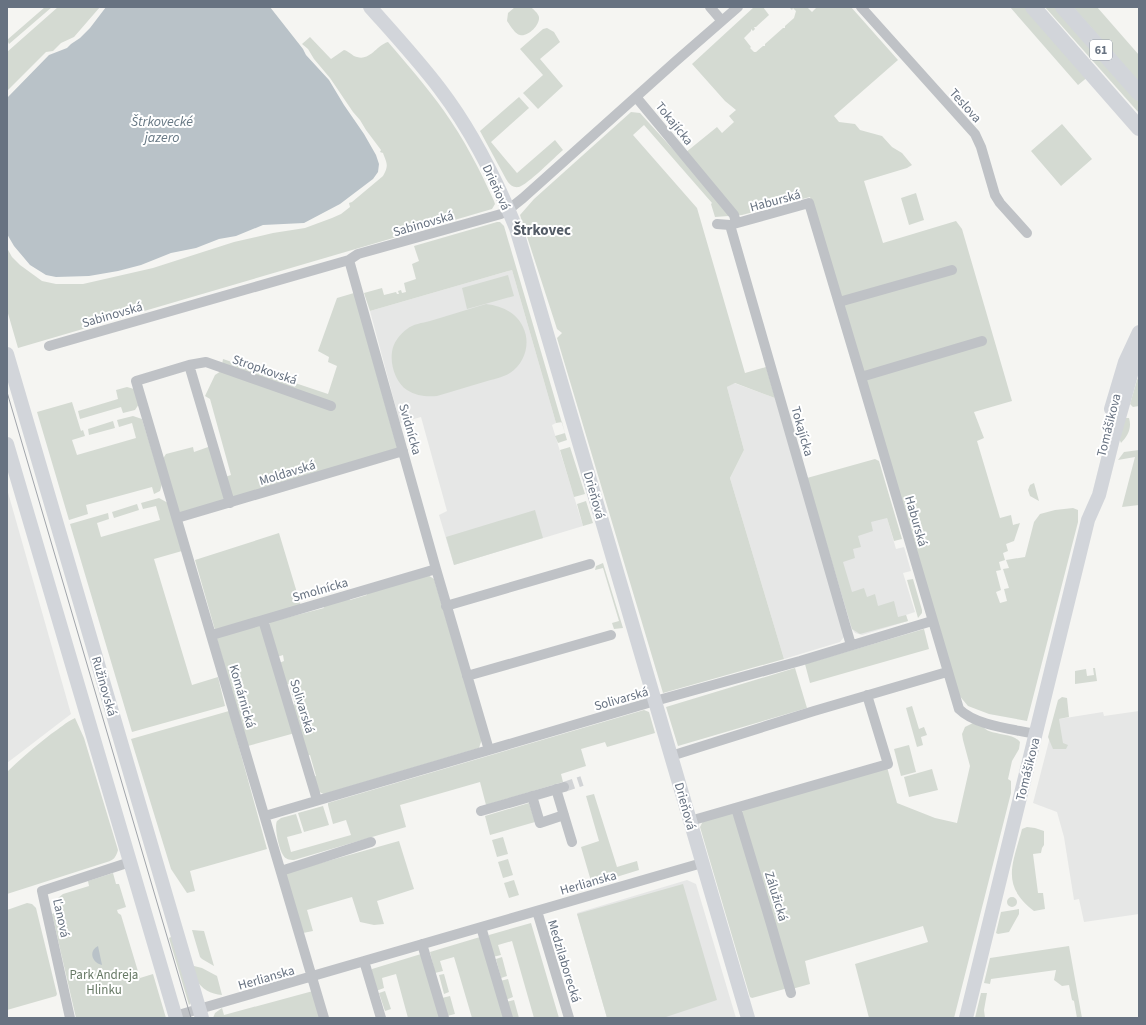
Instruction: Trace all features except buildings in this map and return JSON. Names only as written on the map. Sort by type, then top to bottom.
[{"type":"main road","name":"61","points":[[1033,7],[1139,128]]},
{"type":"main road","name":"61","points":[[1063,7],[1139,93]]},
{"type":"street","name":"Drieňová","points":[[370,7],[436,84],[455,111],[480,151],[516,228],[748,1018]]},
{"type":"street","points":[[710,7],[722,21]]},
{"type":"street","name":"Sabinovská","points":[[50,346],[349,260],[358,254],[477,221],[508,210],[738,7]]},
{"type":"street","name":"Teslova","points":[[861,7],[975,134],[981,147],[995,195],[1000,203],[1027,233]]},
{"type":"street","name":"Tokajícka","points":[[636,97],[734,215],[733,224],[851,645]]},
{"type":"street","name":"Haburská","points":[[717,224],[733,224],[809,203],[862,377],[959,709],[964,714],[984,722],[1035,734]]},
{"type":"street","name":"Svidnícka","points":[[349,260],[467,676],[486,751]]},
{"type":"street","points":[[839,302],[952,270]]},
{"type":"street","name":"Tomášikova","points":[[1088,520],[1088,506],[1104,436],[1120,378],[1139,332]]},
{"type":"street","points":[[862,377],[982,342]]},
{"type":"street","name":"Ružinovská","points":[[7,354],[201,1014]]},
{"type":"street","name":"Tomášikova","points":[[966,1018],[1088,520],[1099,496],[1113,439],[1136,369],[1139,355]]},
{"type":"street","name":"Stropkovská","points":[[136,381],[189,365],[206,362],[331,406]]},
{"type":"street","points":[[189,365],[230,502]]},
{"type":"street","name":"Komárnická","points":[[136,381],[324,1018]]},
{"type":"street","name":"Ružinovská","points":[[7,444],[176,1017]]},
{"type":"street","name":"Moldavská","points":[[177,518],[403,451]]},
{"type":"street","points":[[446,606],[590,564]]},
{"type":"street","name":"Smolnícka","points":[[212,635],[436,569]]},
{"type":"street","name":"Solivarská","points":[[263,620],[317,800]]},
{"type":"street","name":"Solivarská","points":[[265,816],[932,620]]},
{"type":"street","points":[[467,676],[611,635]]},
{"type":"street","points":[[671,756],[867,695],[947,672]]},
{"type":"street","points":[[690,821],[888,764],[867,695]]},
{"type":"street","points":[[482,811],[560,788],[564,815],[572,842]]},
{"type":"street","points":[[532,796],[540,823],[564,815]]},
{"type":"street","name":"Zálužická","points":[[736,808],[791,993]]},
{"type":"street","points":[[281,871],[371,842]]},
{"type":"street","name":"Ľanová","points":[[70,1018],[42,891],[130,862]]},
{"type":"street","name":"Herlianska","points":[[176,1017],[201,1014],[364,961],[702,863]]},
{"type":"street","name":"Medzilaborecká","points":[[537,911],[569,1018]]},
{"type":"street","points":[[481,927],[508,1018]]},
{"type":"street","points":[[422,944],[444,1018]]},
{"type":"street","points":[[364,961],[381,1018]]},
{"type":"shaded area","points":[[512,270],[556,423],[552,425],[583,526],[454,565],[439,515],[447,511],[421,417],[400,423],[370,311]]},
{"type":"shaded area","points":[[734,383],[775,398],[844,631],[844,637],[840,642],[784,659],[730,478],[744,450],[727,387]]},
{"type":"shaded area","points":[[7,489],[71,714],[7,763]]},
{"type":"shaded area","points":[[812,495],[887,518],[896,549],[904,547],[911,571],[903,573],[915,612],[906,615],[908,621],[862,635],[855,633],[852,629]]},
{"type":"shaded area","points":[[1139,711],[1139,914],[1084,922],[1079,899],[1074,900],[1064,837],[1057,812],[1033,803],[1049,741],[1059,719],[1103,712],[1104,716]]},
{"type":"shaded area","points":[[687,880],[696,884],[736,1018],[607,1018],[577,913]]},
{"type":"green space","points":[[45,7],[52,7],[9,44],[7,40]]},
{"type":"green space","points":[[58,7],[100,7],[74,37],[61,43],[53,51],[46,52],[7,91],[7,52]]},
{"type":"green space","points":[[515,7],[531,7],[536,12],[539,20],[533,30],[523,35],[516,33],[507,21],[508,13]]},
{"type":"green space","points":[[754,7],[763,7],[769,15],[756,27],[754,27],[755,29],[753,31],[751,29],[751,31],[744,38],[754,52],[765,46],[765,44],[783,28],[785,28],[785,26],[794,18],[796,11],[789,7],[807,7],[812,12],[817,7],[851,7],[898,60],[834,116],[839,122],[855,124],[860,130],[882,136],[892,147],[902,153],[912,165],[907,168],[864,181],[883,243],[956,221],[962,229],[1012,401],[974,412],[984,438],[977,441],[1000,518],[1011,515],[1013,525],[1020,523],[1014,541],[1006,544],[1008,551],[1003,553],[1005,560],[999,562],[1001,570],[996,571],[1001,590],[996,592],[1000,603],[1007,601],[1004,589],[1009,588],[1003,569],[1009,568],[1006,560],[1025,557],[1034,522],[1040,514],[1055,510],[1073,508],[1078,510],[1078,522],[1027,721],[989,714],[968,706],[958,694],[810,197],[742,215],[715,217],[712,203],[644,125],[633,135],[697,208],[745,373],[766,367],[775,398],[735,383],[727,387],[744,450],[730,478],[784,659],[663,693],[557,338],[562,333],[557,329],[520,215],[534,199],[631,112],[640,113],[680,157],[717,127],[722,133],[734,122],[729,116],[736,110],[725,101],[692,64]]},
{"type":"green space","points":[[1010,7],[1027,7],[1089,76],[1078,85]]},
{"type":"green space","points":[[1045,7],[1056,7],[1139,102],[1139,113]]},
{"type":"green space","points":[[1073,7],[1097,7],[1139,55],[1139,82]]},
{"type":"green space","points":[[547,28],[554,32],[560,42],[540,59],[563,86],[538,109],[523,93],[543,75],[520,49],[543,29]]},
{"type":"green space","points":[[310,37],[331,59],[344,50],[355,56],[362,58],[366,57],[388,42],[431,93],[465,144],[494,201],[495,204],[492,209],[18,348],[7,310],[7,248],[12,257],[20,265],[42,281],[56,284],[83,284],[153,268],[234,242],[273,233],[305,228],[341,214],[350,207],[349,203],[383,176],[387,164],[383,153],[380,152],[381,150],[330,78],[314,59],[308,49],[302,44]]},
{"type":"green space","points":[[519,97],[529,108],[491,142],[517,173],[555,140],[563,150],[523,185],[514,187],[507,181],[480,131]]},
{"type":"green space","points":[[1062,124],[1092,159],[1061,186],[1031,151]]},
{"type":"green space","points":[[916,193],[924,220],[909,225],[901,198]]},
{"type":"green space","points":[[500,222],[504,226],[562,422],[556,423],[512,270],[370,311],[364,293],[382,288],[384,295],[396,292],[399,294],[398,291],[401,290],[402,293],[406,292],[404,283],[416,279],[412,264],[419,261],[414,246]]},
{"type":"green space","points":[[508,275],[514,296],[467,309],[462,288]]},
{"type":"green space","points":[[354,293],[398,451],[232,501],[225,477],[231,475],[210,399],[205,396],[215,375],[221,371],[223,359],[328,394],[337,366],[328,362],[329,357],[318,351],[337,298]]},
{"type":"green space","points":[[486,304],[498,306],[508,311],[517,317],[523,327],[526,340],[525,352],[523,358],[515,369],[501,377],[437,396],[418,395],[403,387],[397,378],[392,362],[394,345],[402,333],[409,327]]},
{"type":"green space","points":[[1139,377],[1139,406],[1133,407],[1130,404]]},
{"type":"green space","points":[[127,387],[134,389],[139,404],[135,410],[123,413],[121,407],[80,419],[78,411],[118,399],[116,390]]},
{"type":"green space","points":[[72,402],[81,431],[83,430],[85,436],[72,440],[77,455],[136,438],[132,423],[119,427],[117,420],[133,416],[142,419],[162,484],[160,491],[154,494],[152,487],[86,505],[88,514],[69,520],[37,412]]},
{"type":"green space","points":[[1125,418],[1129,418],[1130,428],[1126,438],[1121,443],[1119,438]]},
{"type":"green space","points":[[113,421],[115,428],[89,435],[88,429]]},
{"type":"green space","points":[[565,433],[567,440],[558,443],[555,436]]},
{"type":"green space","points":[[211,446],[228,501],[178,516],[162,460],[166,454],[193,447],[194,452]]},
{"type":"green space","points":[[570,447],[585,494],[574,497],[560,450]]},
{"type":"green space","points":[[1139,450],[1139,505],[1122,507],[1135,457],[1118,460],[1124,452]]},
{"type":"green space","points":[[875,459],[879,461],[902,539],[894,541],[887,518],[871,522],[873,531],[858,536],[861,547],[853,549],[855,558],[843,562],[852,592],[864,588],[867,597],[875,594],[878,606],[894,601],[898,617],[906,615],[908,621],[860,634],[852,629],[807,478]]},
{"type":"green space","points":[[1034,483],[1039,501],[1030,496],[1028,490],[1030,485]]},
{"type":"green space","points":[[159,498],[168,503],[182,551],[154,559],[192,685],[218,677],[225,706],[132,732],[70,524],[108,513],[109,519],[97,523],[101,537],[160,520],[156,506],[143,509],[141,503]]},
{"type":"green space","points":[[586,501],[593,523],[583,526],[577,504]]},
{"type":"green space","points":[[137,504],[139,510],[114,518],[112,512]]},
{"type":"green space","points":[[535,510],[543,538],[454,565],[446,537]]},
{"type":"green space","points":[[279,533],[301,606],[215,630],[195,560]]},
{"type":"green space","points":[[603,563],[623,628],[614,629],[612,623],[619,621],[603,568],[595,570],[596,566]]},
{"type":"green space","points":[[428,575],[434,579],[482,739],[479,748],[324,794],[321,793],[316,788],[312,777],[316,776],[310,755],[306,756],[291,706],[295,704],[289,684],[285,685],[279,663],[284,661],[283,655],[277,657],[268,627],[270,622],[324,608],[323,605],[349,597],[350,600],[367,595],[366,592]]},
{"type":"green space","points":[[913,579],[922,610],[922,613],[918,618],[907,580]]},
{"type":"green space","points":[[262,622],[295,733],[248,746],[216,636]]},
{"type":"green space","points":[[924,629],[929,649],[810,683],[805,664]]},
{"type":"green space","points":[[795,668],[807,708],[678,746],[666,707]]},
{"type":"green space","points":[[1093,668],[1095,668],[1097,681],[1075,684],[1075,671],[1086,669],[1087,676],[1094,675]]},
{"type":"green space","points":[[1062,697],[1067,698],[1069,717],[1059,719],[1063,743],[1068,745],[1066,749],[1053,749],[1048,737],[1058,700]]},
{"type":"green space","points":[[912,706],[919,729],[924,727],[927,735],[921,737],[923,745],[917,747],[906,708]]},
{"type":"green space","points":[[644,710],[649,712],[655,733],[607,747],[605,742],[581,749],[586,766],[561,774],[563,782],[486,805],[480,782],[400,805],[406,827],[294,860],[286,858],[281,852],[277,838],[276,824],[281,818],[296,814],[302,833],[287,837],[291,852],[351,835],[346,820],[333,824],[328,803]]},
{"type":"green space","points":[[229,711],[267,849],[190,871],[195,891],[187,893],[171,869],[131,739]]},
{"type":"green space","points":[[75,718],[84,738],[118,850],[114,858],[109,861],[7,894],[7,772],[51,734]]},
{"type":"green space","points":[[973,723],[981,725],[989,731],[1014,737],[1020,742],[1019,749],[1012,761],[1008,779],[1011,781],[1011,793],[954,1018],[869,1018],[855,964],[928,942],[923,926],[805,961],[810,984],[792,989],[741,814],[744,809],[887,767],[897,803],[935,818],[957,823],[970,766],[962,734],[965,727]]},
{"type":"green space","points":[[909,745],[916,772],[901,776],[894,749]]},
{"type":"green space","points":[[932,769],[938,790],[909,797],[904,777]]},
{"type":"green space","points":[[594,794],[617,867],[637,861],[639,870],[597,883],[591,881],[581,847],[599,841],[586,796]]},
{"type":"green space","points":[[529,803],[535,822],[490,835],[485,816]]},
{"type":"green space","points":[[323,806],[329,825],[304,832],[298,813]]},
{"type":"green space","points":[[737,811],[788,988],[752,998],[750,997],[700,827],[703,821]]},
{"type":"green space","points":[[1027,827],[1044,831],[1044,845],[1041,853],[1033,854],[1038,893],[1043,893],[1045,909],[1034,911],[1023,901],[1017,892],[1013,883],[1012,873],[1015,853],[1022,829]]},
{"type":"green space","points":[[503,837],[508,854],[497,857],[492,840]]},
{"type":"green space","points":[[399,841],[414,889],[377,901],[384,924],[374,925],[360,922],[352,897],[307,910],[313,931],[303,933],[285,873]]},
{"type":"green space","points":[[508,859],[513,875],[503,878],[498,862]]},
{"type":"green space","name":"Park Andreja Hlinku","points":[[113,873],[116,884],[119,884],[126,907],[117,910],[121,915],[140,978],[153,974],[166,1018],[76,1018],[52,914],[58,912],[60,907],[58,898],[63,894],[89,886],[88,881]]},
{"type":"green space","points":[[514,880],[519,895],[509,898],[504,883]]},
{"type":"green space","points":[[683,884],[717,1000],[663,1018],[607,1018],[577,914]]},
{"type":"green space","points":[[1012,897],[1017,902],[1012,907],[1007,902]]},
{"type":"green space","points":[[27,903],[32,904],[36,908],[57,994],[56,996],[7,1010],[7,910]]},
{"type":"green space","points":[[1019,909],[1019,914],[1009,932],[996,933],[1001,912]]},
{"type":"green space","points":[[531,923],[559,1018],[534,1018],[512,941],[498,945],[501,955],[493,957],[488,938],[489,935]]},
{"type":"green space","points":[[192,930],[204,931],[214,966],[200,957]]},
{"type":"green space","points":[[173,936],[191,1003],[189,1005],[169,938]]},
{"type":"green space","points":[[480,937],[506,1018],[472,1018],[454,957],[440,961],[443,971],[435,973],[430,952]]},
{"type":"green space","points":[[1069,946],[1082,1018],[1077,1018],[1069,985],[1062,986],[1054,980],[1056,970],[991,979],[990,984],[984,983],[990,958]]},
{"type":"green space","points":[[421,954],[443,1018],[408,1018],[396,974],[382,978],[384,988],[376,991],[371,973],[372,969]]},
{"type":"green space","points":[[502,957],[507,976],[501,978],[496,959]]},
{"type":"green space","points":[[194,966],[202,968],[217,976],[222,995],[210,992],[198,983],[195,977]]},
{"type":"green space","points":[[444,974],[449,992],[444,994],[439,975]]},
{"type":"green space","points":[[508,979],[513,997],[505,1000],[500,981]]},
{"type":"green space","points":[[313,991],[321,1018],[213,1018],[215,1013],[222,1008],[224,1015]]},
{"type":"green space","points":[[385,991],[391,1009],[385,1011],[379,993]]},
{"type":"green space","points":[[981,993],[987,993],[984,1010],[985,1018],[975,1018]]},
{"type":"green space","points":[[450,996],[455,1014],[447,1016],[442,998]]},
{"type":"green space","points":[[514,1000],[519,1018],[510,1018],[506,1002]]},
{"type":"water","name":"Štrkovecké jazero","points":[[106,7],[270,7],[306,55],[329,80],[376,155],[379,164],[378,172],[373,179],[340,204],[304,223],[263,225],[236,236],[219,239],[196,248],[171,253],[141,265],[118,271],[89,276],[56,277],[46,275],[30,265],[14,246],[7,234],[7,98],[49,55],[67,48],[80,38],[90,28]]},
{"type":"water","points":[[98,946],[102,965],[96,962],[92,957],[93,951]]},
{"type":"tunnel","points":[[564,787],[582,781]]},
{"type":"tram line","points":[[7,392],[191,1018]]},
{"type":"district","name":"Štrkovec","points":[[542,230]]}]
